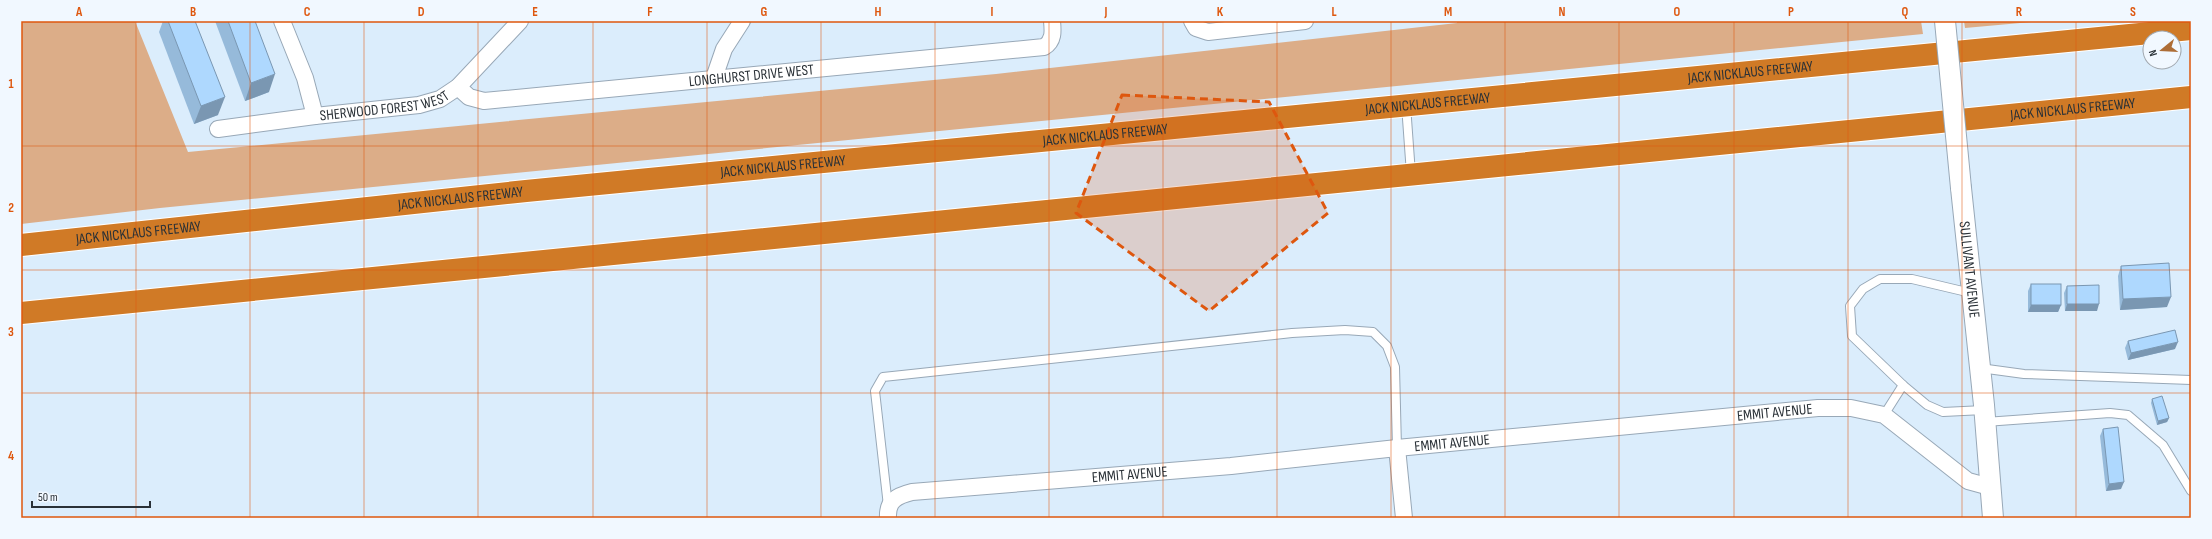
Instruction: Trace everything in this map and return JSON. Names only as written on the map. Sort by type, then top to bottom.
[{"type":"highway","name":"JACK NICKLAUS FREEWAY","points":[[21,245],[534,190],[2191,29]]},
{"type":"highway","name":"JACK NICKLAUS FREEWAY","points":[[21,313],[2191,97]]},
{"type":"highway","points":[[21,320],[156,300]]},
{"type":"street","points":[[282,21],[305,78],[315,116]]},
{"type":"street","name":"SHERWOOD FOREST WEST","points":[[218,129],[315,116],[419,106],[440,99],[458,87],[520,21]]},
{"type":"street","points":[[714,78],[724,49],[742,21]]},
{"type":"street","name":"LONGHURST DRIVE WEST","points":[[458,87],[469,97],[484,101],[1036,48],[1049,44],[1052,37],[1052,21]]},
{"type":"street","points":[[1194,25],[1208,32],[1305,21]]},
{"type":"street","name":"SULLIVANT AVENUE","points":[[1945,21],[1971,293],[1980,368],[1993,518]]},
{"type":"street","name":"EMMIT AVENUE","points":[[889,509],[901,495],[912,492],[1231,466],[1397,448],[1818,408],[1851,408],[1884,415],[1968,481],[1990,487]]},
{"type":"street","points":[[1397,448],[1404,518]]},
{"type":"lane","points":[[1406,105],[1411,174]]},
{"type":"lane","points":[[1971,293],[1912,279],[1880,279],[1863,289],[1850,306],[1852,336],[1903,385],[1927,405],[1943,412],[1984,416],[2110,413],[2128,415],[2163,444],[2191,491]]},
{"type":"lane","points":[[889,509],[875,391],[883,378],[896,376],[1292,333],[1345,330],[1373,332],[1387,346],[1394,367],[1397,448]]},
{"type":"lane","points":[[1980,368],[2024,374],[2191,380]]},
{"type":"lane","points":[[1884,415],[1903,385]]},
{"type":"highlighted area","points":[[1122,95],[1269,102],[1328,213],[1209,311],[1076,213]]},
{"type":"shaded area","points":[[21,21],[135,21],[188,152],[996,74],[1457,23],[1457,21],[1921,21],[1923,34],[160,208],[21,224]]},
{"type":"shaded area","points":[[1964,21],[2041,21],[1965,28]]},
{"type":"building","points":[[168,21],[195,21],[225,97],[201,106]]},
{"type":"building","points":[[228,21],[255,21],[275,74],[251,83]]},
{"type":"building","points":[[2169,263],[2171,297],[2123,299],[2121,266]]},
{"type":"building","points":[[2031,284],[2061,284],[2061,305],[2031,305]]},
{"type":"building","points":[[2099,285],[2099,304],[2067,304],[2067,286]]},
{"type":"building","points":[[2175,330],[2178,342],[2131,353],[2128,341]]},
{"type":"building","points":[[2162,396],[2169,418],[2158,421],[2152,399]]},
{"type":"building","points":[[2118,427],[2124,482],[2109,484],[2103,429]]}]
